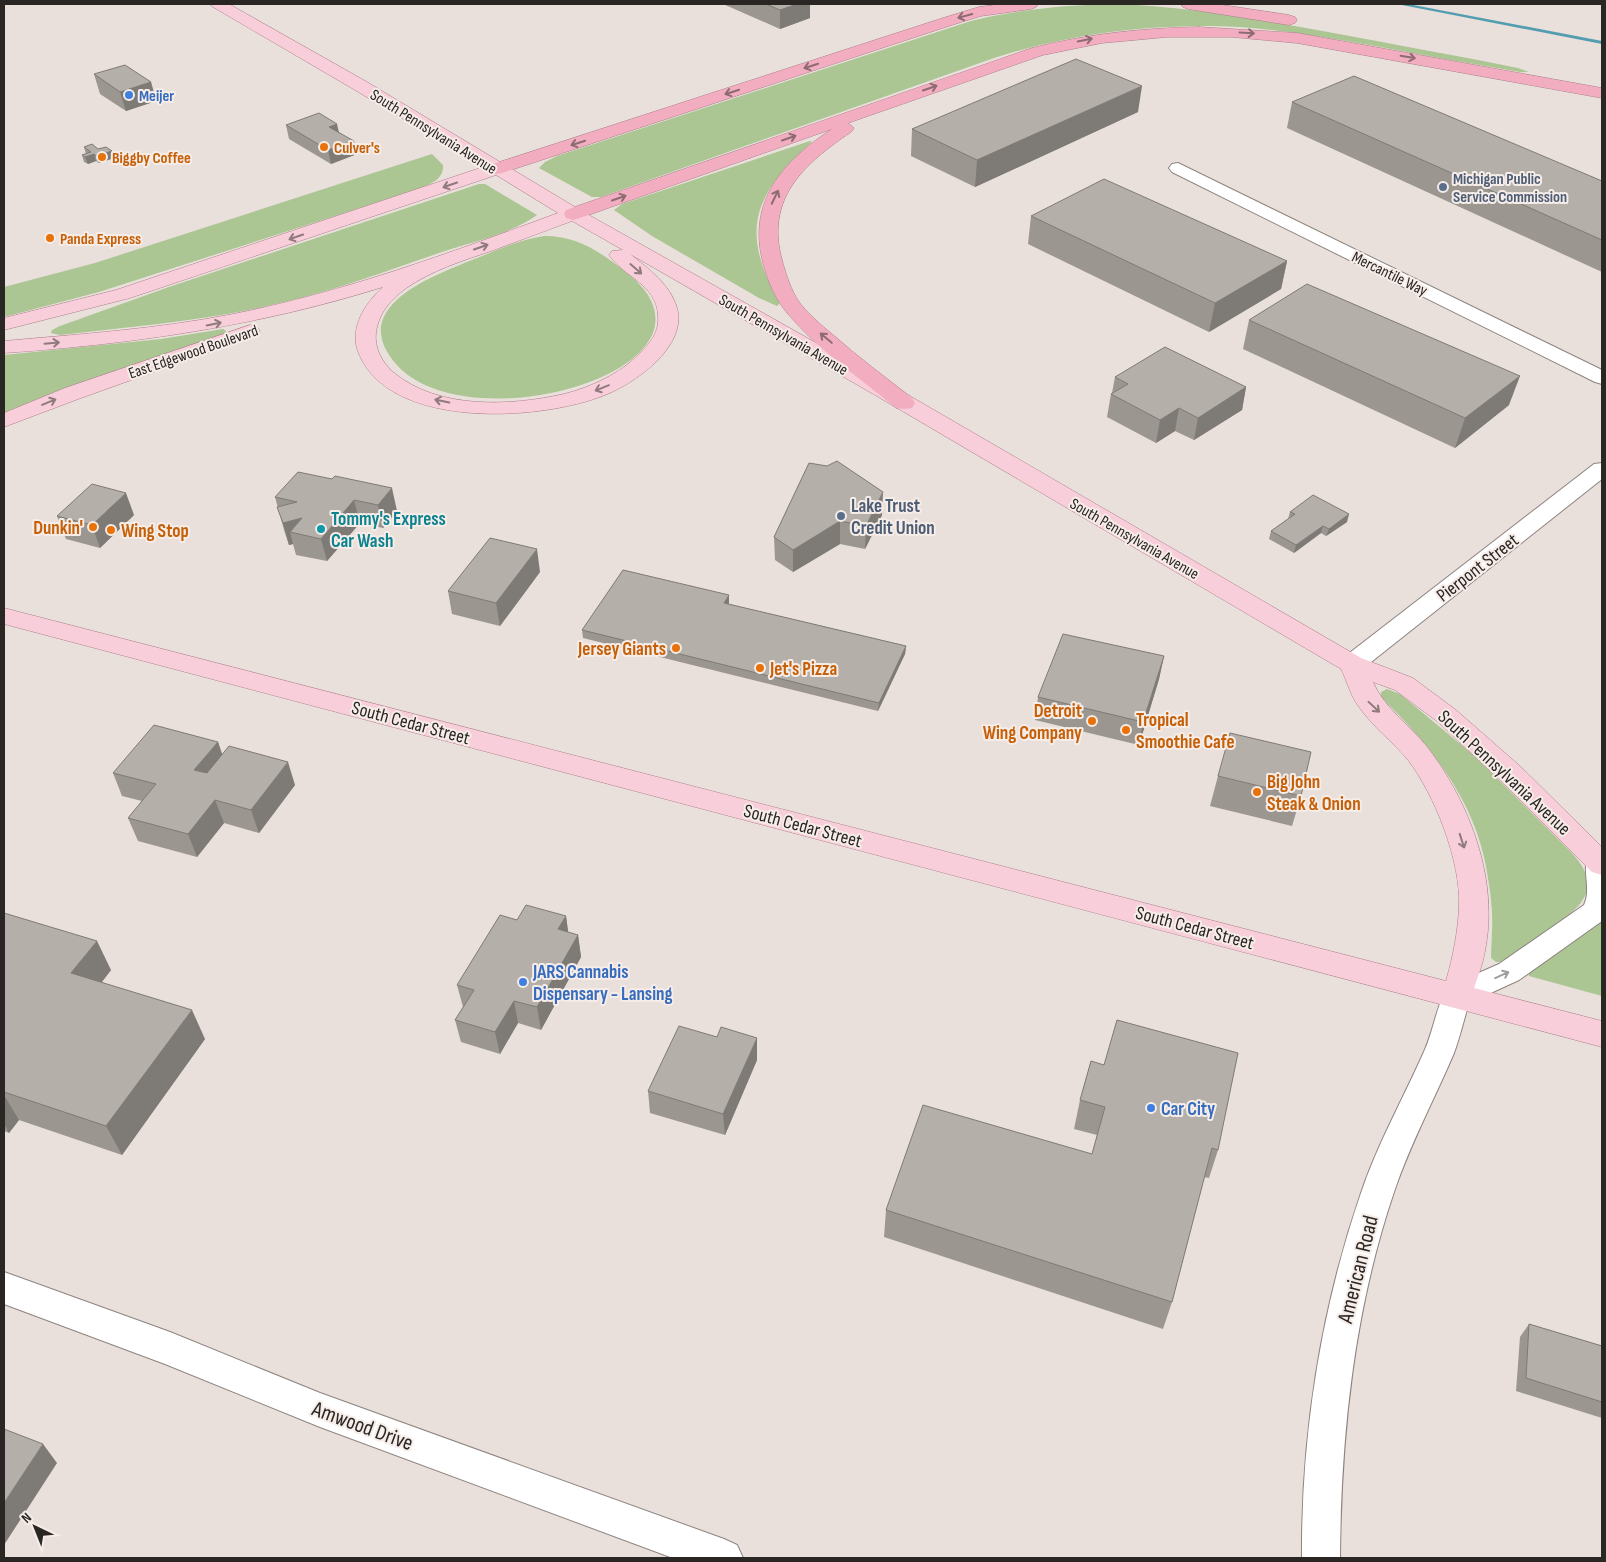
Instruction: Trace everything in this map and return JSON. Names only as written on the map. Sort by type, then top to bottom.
[{"type":"highway","points":[[496,170],[948,20],[979,12],[1030,4]]},
{"type":"highway","points":[[1188,4],[1305,23]]},
{"type":"highway","points":[[573,214],[1045,49],[1090,39],[1171,31],[1251,33],[1297,38],[1602,94]]},
{"type":"highway","points":[[884,104],[831,138],[790,172],[773,198],[767,227],[769,255],[781,286],[795,310],[904,403]]},
{"type":"main road","name":"South Pennsylvania Avenue","points":[[221,4],[361,86],[496,170],[904,403],[1352,664],[1404,684],[1485,749],[1601,863]]},
{"type":"main road","points":[[4,341],[123,294],[496,170]]},
{"type":"main road","points":[[4,347],[125,336],[202,326],[276,310],[382,281],[434,262],[573,214],[652,284],[664,299],[668,314],[668,324],[664,337],[648,359],[624,376],[591,392],[541,405],[483,407],[429,398],[406,390],[388,378],[376,367],[366,346],[367,328],[371,314],[386,295],[434,262]]},
{"type":"main road","name":"East Edgewood Boulevard","points":[[4,421],[66,396],[382,281]]},
{"type":"main road","points":[[4,324],[123,294]]},
{"type":"main road","name":"South Cedar Street","points":[[4,616],[1602,1034]]},
{"type":"main road","points":[[1352,664],[1368,701],[1418,754],[1435,780],[1452,812],[1464,846],[1473,886],[1474,905],[1470,951],[1457,995]]},
{"type":"street","name":"Mercantile Way","points":[[1178,168],[1602,378]]},
{"type":"street","name":"Pierpont Street","points":[[1352,664],[1602,469]]},
{"type":"street","name":"South Pennsylvania Avenue","points":[[1457,995],[1509,972],[1594,912],[1602,896],[1601,863]]},
{"type":"street","name":"American Road","points":[[1321,1558],[1322,1493],[1330,1404],[1337,1354],[1355,1268],[1377,1193],[1393,1150],[1438,1052],[1457,995]]},
{"type":"street","name":"Amwood Drive","points":[[4,1288],[170,1349],[320,1410],[724,1558]]},
{"type":"green space","points":[[1117,4],[1170,8],[1249,18],[1518,68],[1529,72],[1275,30],[1214,26],[1158,27],[1102,33],[1048,43],[994,58],[601,197],[592,197],[539,168],[545,162],[557,156],[971,21],[1043,8]]},
{"type":"green space","points":[[810,141],[812,142],[776,179],[765,197],[758,215],[759,255],[767,278],[780,303],[777,306],[759,298],[652,236],[614,210],[622,204]]},
{"type":"green space","points":[[432,154],[443,165],[442,174],[437,180],[422,188],[99,292],[4,317],[4,287],[95,263]]},
{"type":"green space","points":[[479,184],[485,184],[537,215],[502,233],[300,298],[198,319],[60,335],[51,333],[52,330],[60,326],[169,287]]},
{"type":"green space","points":[[544,236],[577,242],[606,257],[625,271],[653,306],[651,337],[625,364],[583,384],[532,396],[479,398],[432,388],[396,364],[383,344],[381,327],[387,311],[400,297],[417,286],[455,267],[516,243]]},
{"type":"green space","points":[[223,329],[226,331],[225,333],[73,386],[4,415],[4,355],[161,339]]},
{"type":"green space","points":[[1387,689],[1400,694],[1476,757],[1572,853],[1582,866],[1587,878],[1587,888],[1584,898],[1577,907],[1558,923],[1502,962],[1496,962],[1491,958],[1492,918],[1490,891],[1483,851],[1474,826],[1463,801],[1435,757],[1381,697],[1381,692]]},
{"type":"green space","points":[[1602,921],[1602,996],[1529,976],[1529,973]]},
{"type":"building","points":[[766,4],[797,4],[780,10]]},
{"type":"building","points":[[1076,59],[1142,86],[977,160],[912,129]]},
{"type":"building","points":[[125,65],[151,82],[120,92],[94,74]]},
{"type":"building","points":[[1354,76],[1602,181],[1602,240],[1292,102]]},
{"type":"building","points":[[319,113],[337,124],[329,127],[354,141],[328,150],[286,125]]},
{"type":"building","points":[[92,144],[98,149],[106,147],[112,151],[96,156],[94,154],[85,157],[82,155],[91,152],[84,147]]},
{"type":"building","points":[[1104,179],[1287,261],[1215,303],[1031,216]]},
{"type":"building","points":[[1307,284],[1520,376],[1465,418],[1249,320]]},
{"type":"building","points":[[1165,347],[1246,387],[1198,418],[1179,408],[1160,420],[1111,394],[1128,384],[1115,377]]},
{"type":"building","points":[[837,461],[883,492],[866,526],[840,521],[793,550],[774,537],[809,463],[827,466]]},
{"type":"building","points":[[298,472],[332,479],[335,476],[392,488],[378,505],[354,500],[321,539],[290,532],[302,518],[283,523],[277,507],[297,502],[275,497]]},
{"type":"building","points":[[92,484],[126,493],[92,525],[57,516]]},
{"type":"building","points":[[1313,495],[1349,514],[1329,529],[1323,526],[1296,545],[1271,531],[1295,514],[1290,512]]},
{"type":"building","points":[[490,538],[537,549],[496,603],[448,591]]},
{"type":"building","points":[[623,570],[729,595],[724,603],[906,646],[879,703],[582,630]]},
{"type":"building","points":[[1063,634],[1164,656],[1143,722],[1038,697]]},
{"type":"building","points":[[154,725],[218,742],[194,770],[207,773],[229,746],[288,762],[251,810],[215,800],[188,834],[128,818],[156,784],[113,773]]},
{"type":"building","points":[[1230,733],[1311,752],[1301,796],[1218,776]]},
{"type":"building","name":"JARS Cannabis Dispensary - Lansing","points":[[526,905],[566,916],[558,929],[578,935],[537,1007],[514,1001],[495,1032],[455,1020],[474,990],[457,985],[500,915],[517,920]]},
{"type":"building","points":[[4,913],[97,941],[71,973],[192,1010],[106,1126],[4,1092]]},
{"type":"building","points":[[1117,1020],[1238,1053],[1218,1150],[1212,1148],[1172,1302],[886,1210],[923,1105],[1092,1154],[1105,1107],[1080,1100],[1091,1061],[1104,1065]]},
{"type":"building","points":[[679,1026],[717,1037],[721,1027],[757,1038],[723,1114],[648,1091]]},
{"type":"building","points":[[1529,1324],[1602,1346],[1602,1402],[1526,1378]]},
{"type":"building","points":[[4,1429],[43,1444],[4,1503]]},
{"type":"waterway","points":[[1402,4],[1602,43]]},
{"type":"place","name":"Meijer","points":[[129,95]]},
{"type":"place","name":"Culver's","points":[[324,147]]},
{"type":"place","name":"Biggby Coffee","points":[[102,157]]},
{"type":"place","name":"Michigan Public Service Commission","points":[[1443,187]]},
{"type":"place","name":"Panda Express","points":[[50,238]]},
{"type":"place","name":"Lake Trust Credit Union","points":[[841,516]]},
{"type":"place","name":"Dunkin'","points":[[93,527]]},
{"type":"place","name":"Tommy's Express Car Wash","points":[[321,529]]},
{"type":"place","name":"Wing Stop","points":[[111,530]]},
{"type":"place","name":"Jersey Giants","points":[[676,648]]},
{"type":"place","name":"Jet's Pizza","points":[[760,668]]},
{"type":"place","name":"Detroit Wing Company","points":[[1092,721]]},
{"type":"place","name":"Tropical Smoothie Cafe","points":[[1126,730]]},
{"type":"place","name":"Big John Steak & Onion","points":[[1257,792]]},
{"type":"place","name":"JARS Cannabis Dispensary - Lansing","points":[[523,982]]},
{"type":"place","name":"Car City","points":[[1151,1108]]}]
